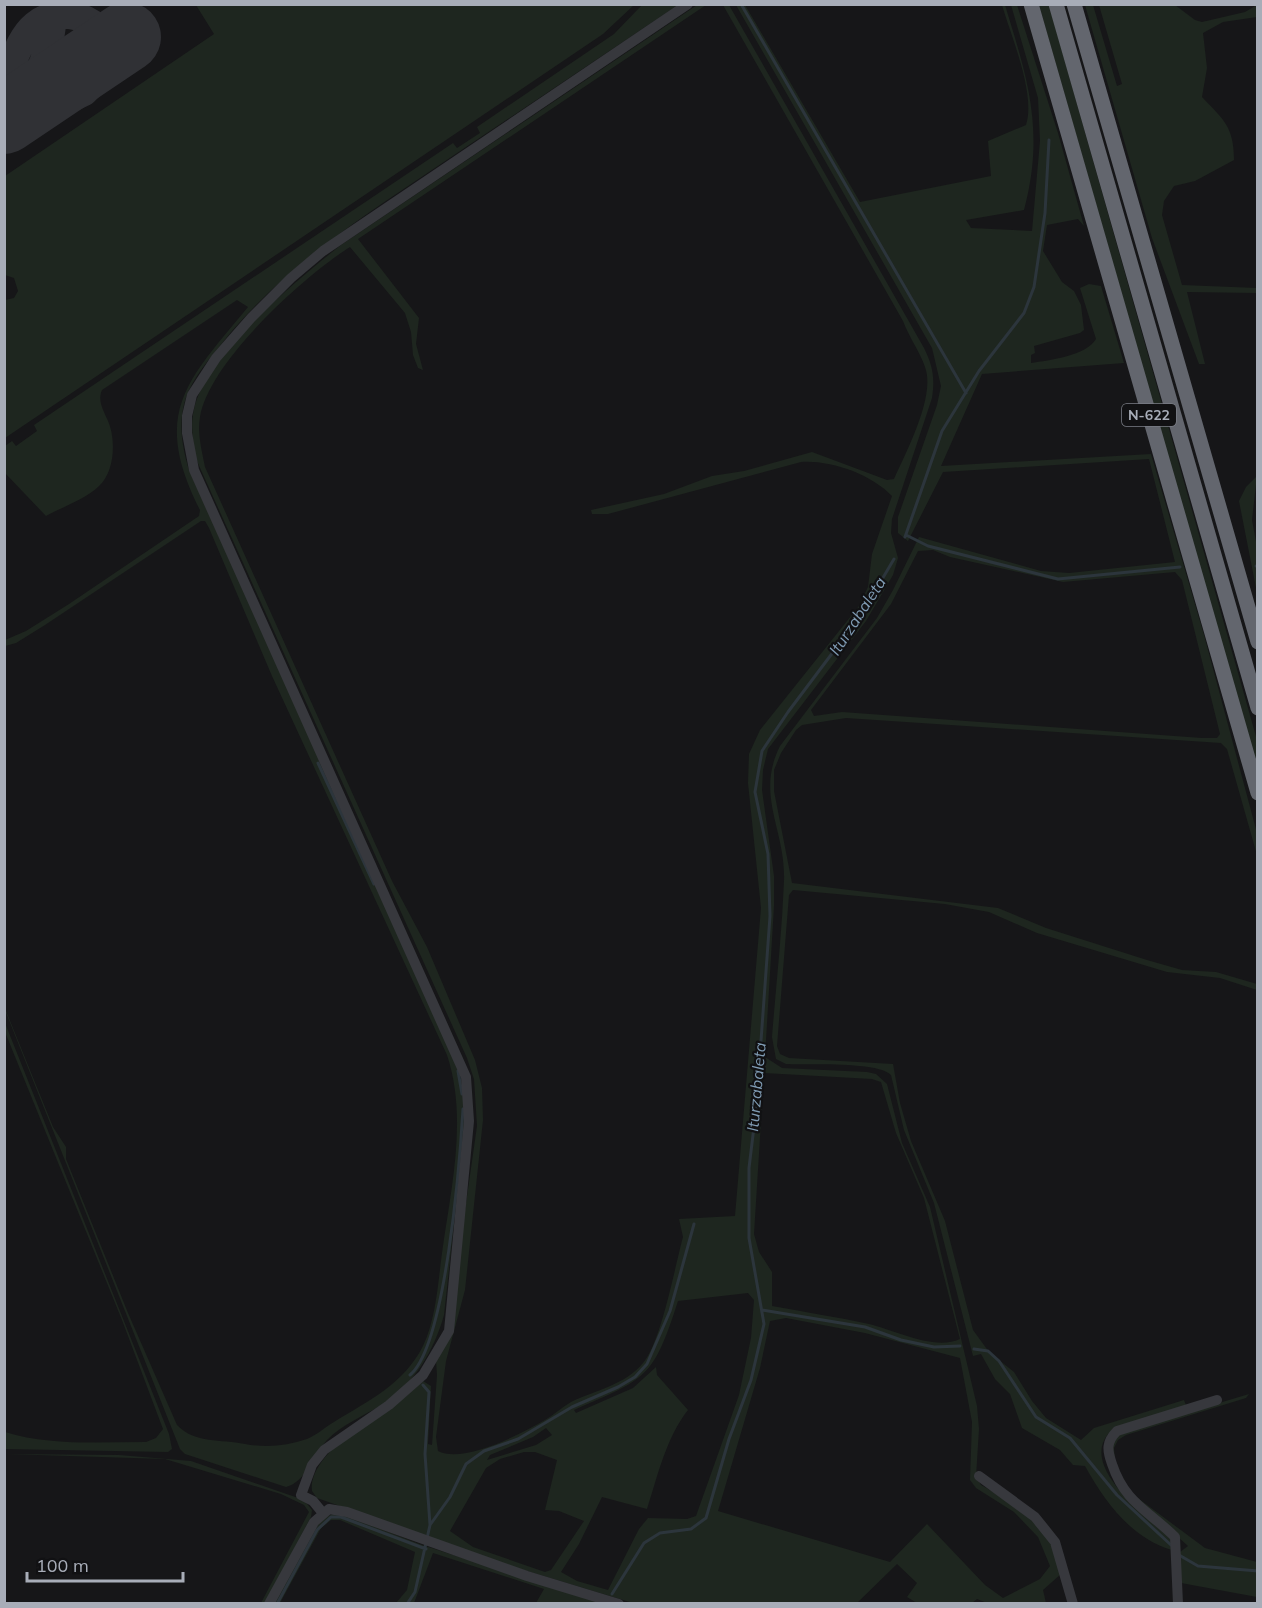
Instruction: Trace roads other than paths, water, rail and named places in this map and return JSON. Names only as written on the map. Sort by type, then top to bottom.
[{"type":"highway","name":"N-622","points":[[1030,4],[1257,793]]},
{"type":"highway","name":"N-622","points":[[1056,4],[1257,708]]},
{"type":"highway","points":[[1074,4],[1257,642]]},
{"type":"street","points":[[322,1512],[313,1501],[301,1495],[312,1466],[324,1450],[388,1406],[423,1375],[449,1331],[469,1121],[466,1077],[194,470],[188,448],[187,416],[192,395],[216,358],[251,318],[323,251],[688,4]]},
{"type":"street","points":[[1178,1604],[1175,1537],[1122,1489],[1107,1450],[1111,1438],[1117,1431],[1217,1400]]},
{"type":"street","points":[[979,1476],[1035,1516],[1055,1542],[1073,1604]]},
{"type":"street","points":[[269,1604],[322,1512],[337,1509],[527,1576],[619,1604]]},
{"type":"waterway","points":[[741,4],[966,393]]},
{"type":"waterway","name":"Iturzabaleta","points":[[905,537],[942,431],[979,371],[1024,313],[1034,287],[1045,213],[1049,140]]},
{"type":"waterway","points":[[906,535],[928,546],[1058,579],[1180,567]]},
{"type":"waterway","name":"Iturzabaleta","points":[[612,1594],[644,1543],[660,1533],[691,1529],[706,1518],[729,1439],[751,1380],[764,1324],[749,1238],[749,1168],[756,1110],[770,916],[768,854],[755,792],[762,751],[788,712],[861,615],[894,559]]},
{"type":"waterway","points":[[318,763],[374,884]]},
{"type":"waterway","points":[[458,1071],[462,1094]]},
{"type":"waterway","points":[[410,1375],[422,1357],[433,1328],[442,1291],[459,1168],[463,1109]]},
{"type":"waterway","points":[[407,1604],[415,1592],[430,1525],[450,1497],[466,1464],[484,1451],[518,1439],[572,1407],[618,1387],[635,1377],[647,1364],[670,1311],[694,1224]]},
{"type":"waterway","points":[[762,1310],[865,1327],[901,1340],[934,1347],[960,1346]]},
{"type":"waterway","points":[[974,1349],[988,1351],[999,1361],[1036,1417],[1070,1438],[1117,1495],[1171,1545]]},
{"type":"waterway","points":[[423,1385],[429,1392],[425,1454],[430,1525]]},
{"type":"waterway","points":[[277,1604],[317,1530],[331,1517],[341,1517],[426,1549]]},
{"type":"waterway","points":[[1179,1555],[1198,1566],[1258,1571]]}]
